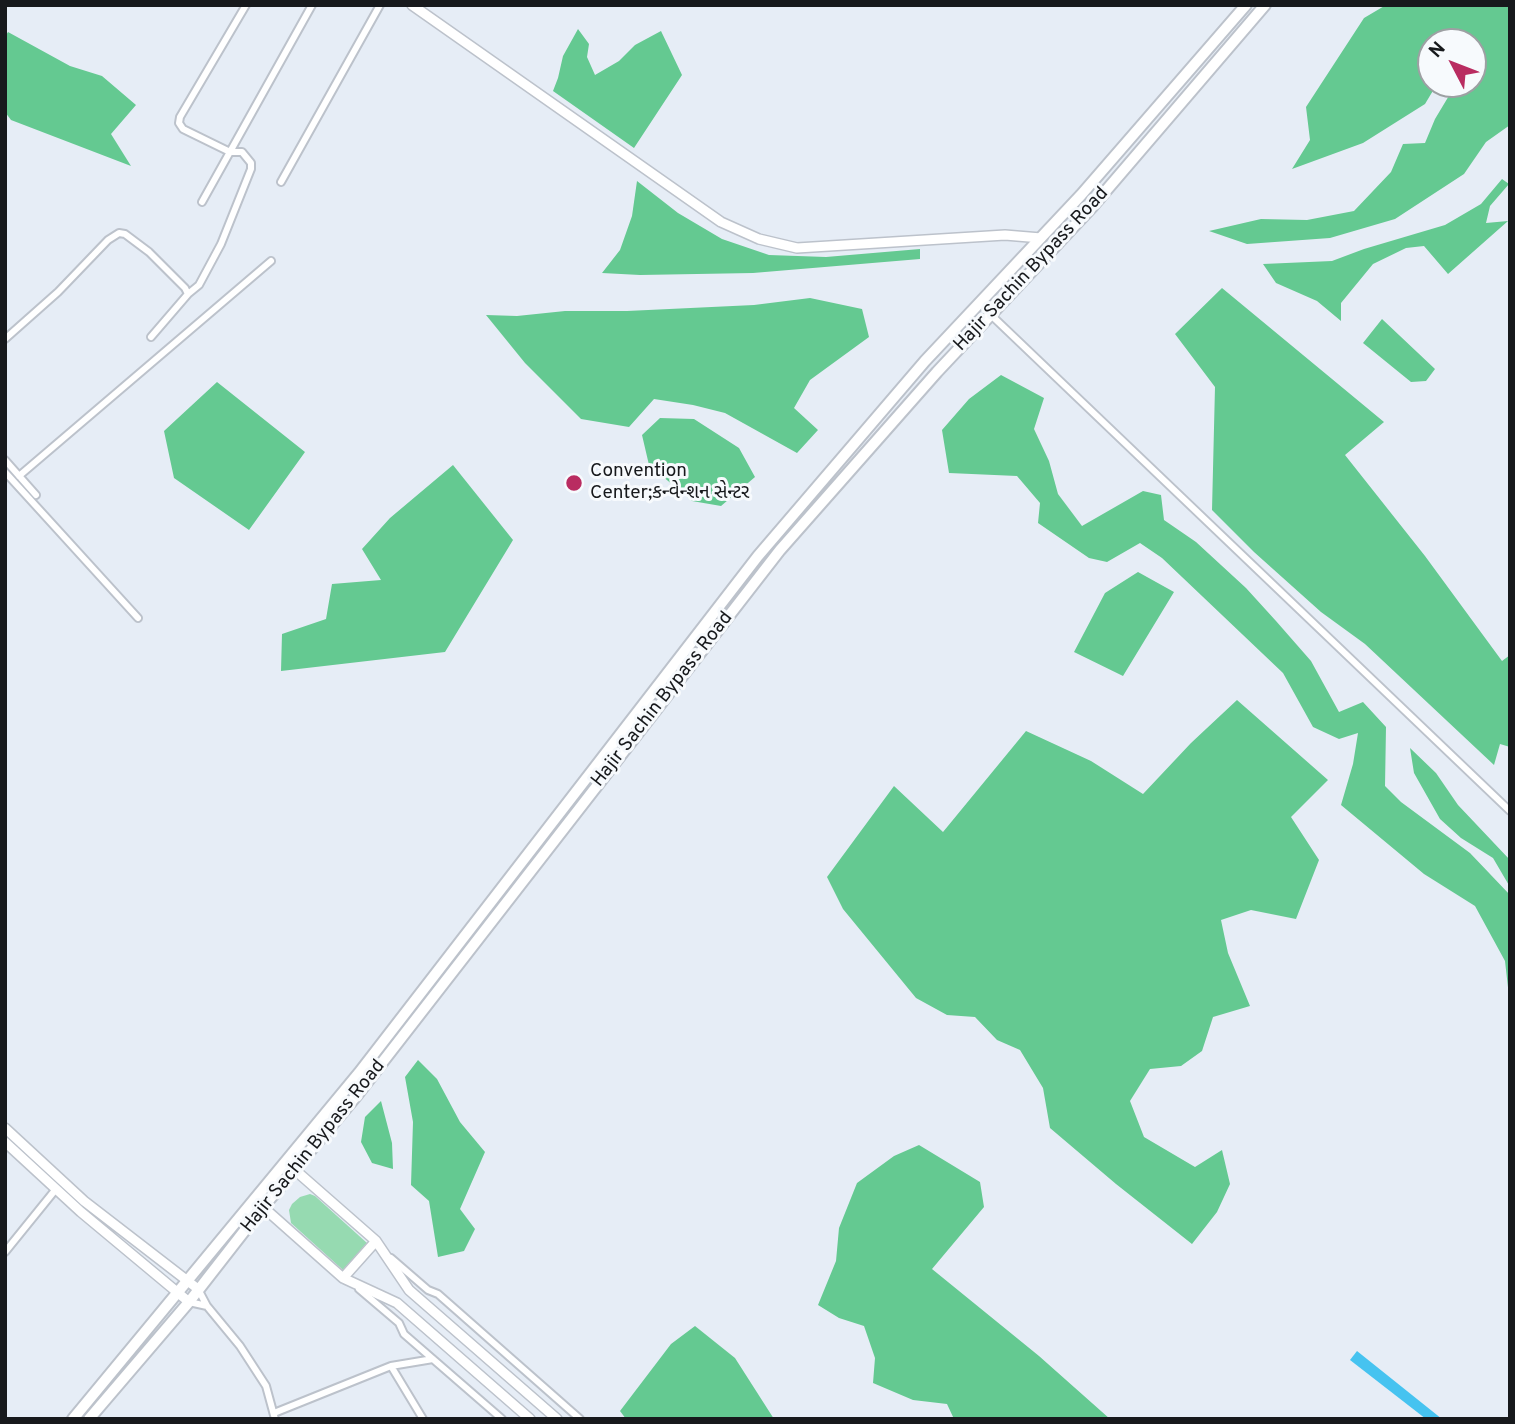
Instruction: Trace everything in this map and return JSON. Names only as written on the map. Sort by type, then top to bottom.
[{"type":"highway","points":[[73,1419],[359,1073],[758,555],[925,361],[1082,195],[1246,5]]},
{"type":"highway","name":"Hajir Sachin Bypass Road","points":[[89,1419],[189,1302],[263,1207],[357,1095],[780,550],[937,372],[1092,207],[1265,5]]},
{"type":"street","points":[[151,337],[199,285],[221,244],[249,177],[251,163],[242,152],[230,152],[183,129],[179,124],[180,117],[246,5]]},
{"type":"street","points":[[202,202],[312,5]]},
{"type":"street","points":[[281,182],[380,5]]},
{"type":"street","points":[[412,5],[721,222],[759,239],[797,248],[1005,235],[1041,238]]},
{"type":"street","points":[[5,339],[58,292],[113,235],[119,233],[125,234],[149,252],[188,294]]},
{"type":"street","points":[[19,476],[271,261]]},
{"type":"street","points":[[991,315],[1510,811]]},
{"type":"street","points":[[5,460],[36,495]]},
{"type":"street","points":[[5,472],[138,618]]},
{"type":"street","points":[[5,1128],[78,1195],[198,1289],[206,1306],[240,1346],[266,1386],[275,1416],[391,1366],[433,1359]]},
{"type":"street","points":[[5,1142],[189,1302],[206,1306]]},
{"type":"street","points":[[295,1170],[428,1290],[438,1294],[580,1419]]},
{"type":"street","points":[[5,1252],[56,1189]]},
{"type":"street","points":[[263,1207],[399,1324],[404,1334],[502,1419]]},
{"type":"street","points":[[347,1280],[378,1245]]},
{"type":"street","points":[[378,1245],[409,1290],[556,1419]]},
{"type":"street","points":[[347,1280],[397,1303],[530,1419]]},
{"type":"street","points":[[391,1366],[423,1419]]},
{"type":"green space","points":[[1386,5],[1510,5],[1510,125],[1486,142],[1464,174],[1395,219],[1330,238],[1247,244],[1209,231],[1261,219],[1307,220],[1354,211],[1391,172],[1403,144],[1425,143],[1448,98],[1487,98],[1487,28],[1417,28],[1417,98],[1429,98],[1425,104],[1363,143],[1292,169],[1310,140],[1306,107],[1364,18]]},
{"type":"green space","points":[[578,29],[589,44],[587,57],[595,75],[619,61],[635,45],[661,31],[682,75],[634,148],[553,91],[563,56]]},
{"type":"green space","points":[[8,32],[70,66],[102,76],[136,105],[111,134],[131,166],[11,120],[5,112],[5,37]]},
{"type":"green space","points":[[1502,179],[1509,184],[1490,206],[1486,223],[1508,221],[1448,274],[1424,246],[1406,248],[1373,264],[1341,303],[1341,321],[1317,301],[1276,283],[1263,264],[1332,261],[1445,225],[1481,204]]},
{"type":"green space","points":[[637,181],[678,213],[722,239],[769,255],[826,257],[920,249],[920,259],[753,273],[602,273],[620,250],[632,216]]},
{"type":"green space","points":[[1222,288],[1384,422],[1345,455],[1425,556],[1502,661],[1510,655],[1510,747],[1500,744],[1494,765],[1365,644],[1321,612],[1212,510],[1215,387],[1175,334]]},
{"type":"green space","points":[[810,298],[862,309],[869,337],[810,380],[794,408],[818,430],[797,453],[725,413],[693,405],[654,399],[629,427],[581,419],[525,363],[486,315],[517,316],[565,311],[754,305]]},
{"type":"green space","points":[[1382,319],[1435,369],[1426,381],[1411,382],[1363,343]]},
{"type":"green space","points":[[1001,375],[1044,398],[1034,429],[1049,461],[1058,494],[1082,526],[1143,491],[1161,495],[1164,520],[1196,542],[1246,588],[1311,661],[1339,712],[1363,702],[1386,727],[1385,786],[1401,802],[1470,853],[1510,895],[1510,1005],[1505,961],[1475,906],[1424,874],[1341,805],[1353,764],[1358,733],[1339,739],[1313,727],[1283,673],[1162,558],[1140,543],[1107,562],[1089,558],[1038,523],[1040,503],[1017,476],[949,473],[942,430],[969,399]]},
{"type":"green space","points":[[217,382],[305,452],[249,530],[174,478],[164,431]]},
{"type":"green space","points":[[660,418],[694,419],[739,448],[755,477],[721,506],[692,501],[649,465],[642,435]]},
{"type":"green space","points":[[453,465],[513,540],[445,652],[281,671],[282,634],[326,619],[332,584],[381,580],[362,549],[390,518]]},
{"type":"green space","points":[[1138,572],[1174,592],[1123,676],[1074,652],[1105,593]]},
{"type":"green space","points":[[1237,700],[1328,780],[1291,817],[1319,860],[1296,919],[1251,910],[1221,920],[1228,953],[1250,1006],[1213,1017],[1202,1051],[1181,1066],[1150,1069],[1130,1101],[1144,1137],[1195,1167],[1222,1150],[1230,1184],[1217,1212],[1192,1244],[1050,1128],[1043,1088],[1020,1050],[997,1040],[975,1017],[947,1015],[916,998],[843,909],[827,877],[894,786],[943,832],[1026,731],[1091,761],[1143,794],[1191,743]]},
{"type":"green space","points":[[1410,748],[1436,773],[1458,805],[1510,860],[1510,887],[1493,858],[1461,838],[1440,819],[1414,773]]},
{"type":"green space","points":[[418,1060],[437,1079],[460,1122],[485,1152],[460,1209],[475,1229],[464,1251],[438,1257],[429,1201],[411,1185],[413,1122],[405,1077]]},
{"type":"green space","points":[[381,1101],[392,1143],[393,1169],[372,1163],[361,1142],[365,1117]]},
{"type":"green space","points":[[919,1145],[980,1182],[984,1207],[932,1269],[1039,1356],[1110,1419],[954,1419],[947,1404],[913,1400],[873,1383],[875,1358],[864,1326],[839,1318],[818,1305],[836,1261],[839,1228],[857,1183],[894,1156]]},
{"type":"green space","points":[[310,1194],[367,1243],[343,1270],[291,1223],[289,1210],[292,1204],[300,1197]]},
{"type":"green space","points":[[695,1326],[735,1358],[774,1419],[626,1419],[620,1411],[671,1344]]},
{"type":"water","points":[[1357,1351],[1442,1419],[1426,1419],[1350,1360]]},
{"type":"place","name":"Convention Center;કન્વેન્શન સેન્ટર","points":[[574,483]]}]
